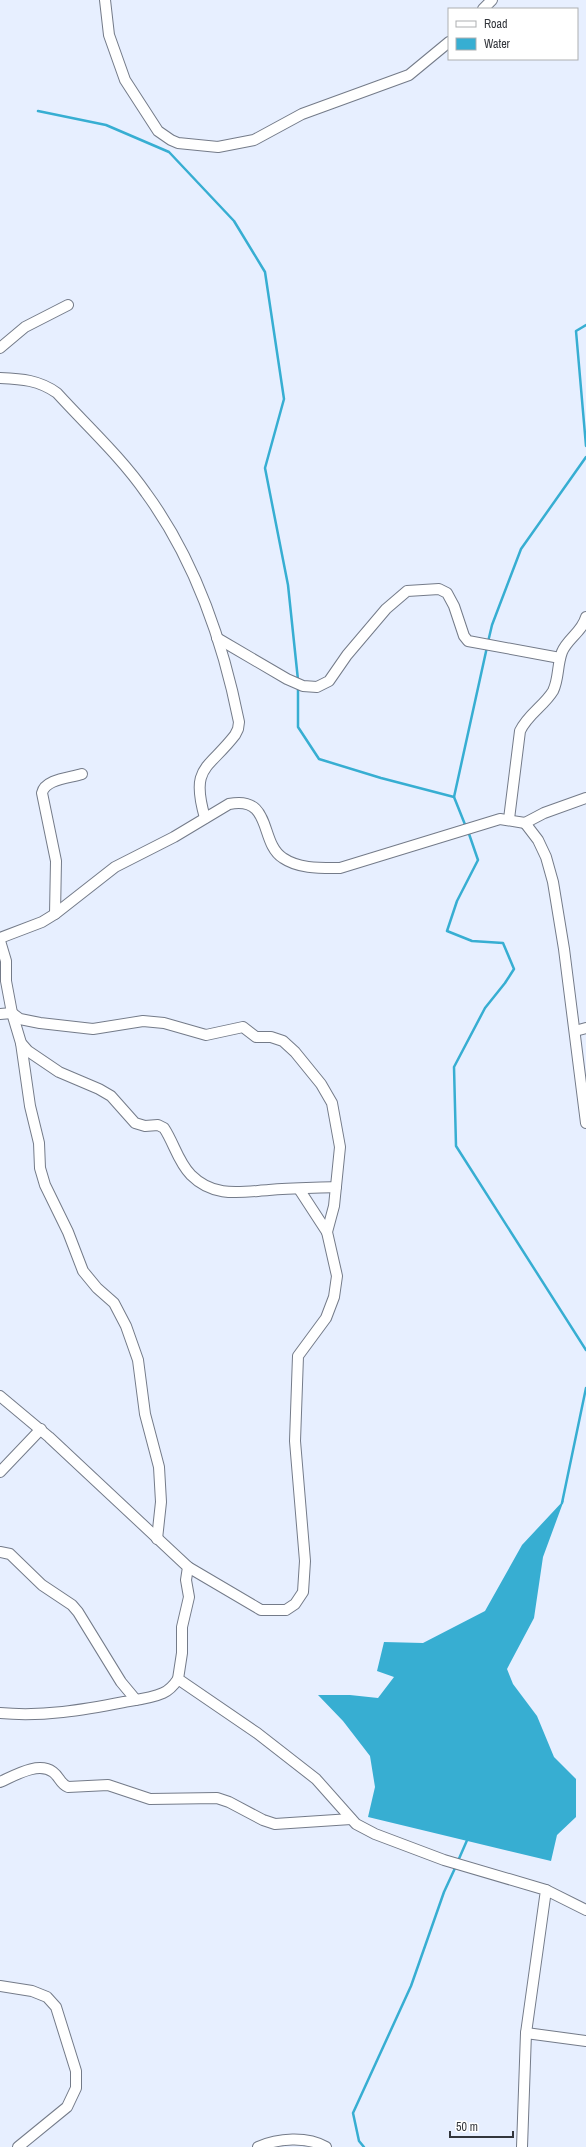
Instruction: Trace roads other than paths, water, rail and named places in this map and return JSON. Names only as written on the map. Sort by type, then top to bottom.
[{"type":"street","points":[[105,0],[109,35],[125,80],[158,131],[178,143],[218,147],[254,140],[302,114],[409,75],[448,43]]},
{"type":"street","points":[[484,8],[492,0]]},
{"type":"street","points":[[0,348],[25,327],[68,305]]},
{"type":"street","points":[[0,378],[33,381],[46,385],[57,393],[136,479],[157,508],[195,577],[217,638],[239,722],[235,735],[206,766],[201,776],[200,795],[205,818]]},
{"type":"street","points":[[217,638],[287,679],[303,686],[317,687],[329,681],[347,655],[386,609],[407,591],[439,589],[448,593],[464,636],[468,641],[560,658]]},
{"type":"street","points":[[509,819],[520,731],[525,720],[552,692],[559,671],[560,658],[565,647],[580,630],[586,618]]},
{"type":"street","points":[[55,914],[56,861],[42,793],[47,785],[82,774]]},
{"type":"street","points":[[525,823],[544,813],[586,798]]},
{"type":"street","points":[[157,1539],[161,1502],[159,1467],[145,1414],[138,1360],[126,1326],[114,1304],[97,1288],[83,1271],[68,1232],[45,1185],[40,1168],[39,1143],[30,1106],[21,1043],[12,1013],[6,981],[6,961],[0,939],[42,922],[55,914],[115,867],[174,837],[229,804],[239,802],[253,807],[263,817],[270,839],[277,853],[282,858],[313,868],[340,868],[386,855],[488,821],[509,819],[525,823],[538,840],[546,857],[553,882],[575,1030],[586,1123]]},
{"type":"street","points":[[0,1014],[12,1013],[20,1019],[40,1023],[93,1029],[143,1021],[164,1023],[206,1035],[243,1027],[256,1037],[271,1037],[282,1041],[295,1052],[321,1084],[332,1103],[340,1147],[334,1206],[327,1232]]},
{"type":"street","points":[[575,1030],[586,1028]]},
{"type":"street","points":[[21,1043],[28,1051],[59,1072],[99,1089],[111,1096],[135,1123],[145,1126],[158,1125],[164,1128],[179,1158],[191,1175],[210,1189],[237,1194],[336,1187]]},
{"type":"street","points":[[0,1396],[41,1429],[188,1567],[261,1610],[286,1610],[295,1604],[303,1592],[305,1561],[295,1441],[298,1391],[296,1363],[298,1356],[326,1318],[334,1297],[337,1276],[327,1232],[299,1189]]},
{"type":"street","points":[[0,1472],[41,1429]]},
{"type":"street","points":[[0,1552],[10,1554],[42,1585],[72,1605],[78,1612],[121,1682],[136,1700]]},
{"type":"street","points":[[0,1713],[21,1715],[58,1714],[136,1700],[162,1694],[171,1688],[178,1679],[182,1653],[182,1627],[188,1601],[186,1573],[188,1567]]},
{"type":"street","points":[[178,1679],[257,1733],[316,1780],[356,1824],[375,1834],[444,1860],[546,1890],[586,1910]]},
{"type":"street","points":[[0,1782],[25,1771],[47,1769],[55,1773],[63,1786],[108,1785],[140,1797],[161,1800],[217,1798],[229,1802],[263,1820],[275,1824],[351,1819]]},
{"type":"street","points":[[522,2147],[526,2033],[546,1890]]},
{"type":"street","points":[[0,1986],[32,1991],[47,1996],[56,2007],[76,2071],[76,2088],[67,2107],[18,2147]]},
{"type":"street","points":[[526,2033],[586,2041]]},
{"type":"street","points":[[258,2147],[265,2144],[284,2141],[307,2140],[326,2147]]},
{"type":"water","points":[[564,1500],[543,1557],[534,1618],[507,1669],[513,1684],[537,1716],[554,1757],[576,1779],[576,1817],[557,1835],[551,1861],[368,1817],[375,1787],[370,1756],[343,1721],[318,1695],[350,1695],[378,1698],[394,1677],[377,1671],[384,1642],[423,1643],[485,1611],[522,1545]]},
{"type":"waterway","points":[[38,111],[106,125],[169,152],[234,221],[265,272],[284,399],[265,468],[288,585],[298,680]]},
{"type":"waterway","points":[[586,325],[576,331],[586,446]]},
{"type":"waterway","points":[[488,642],[492,625],[521,549],[586,457]]},
{"type":"waterway","points":[[454,797],[487,647]]},
{"type":"waterway","points":[[298,687],[298,727],[319,759],[381,778],[454,797],[466,827]]},
{"type":"waterway","points":[[468,831],[478,860],[457,901],[447,931],[472,941],[503,943],[514,969],[485,1008],[454,1067],[456,1146],[586,1350]]},
{"type":"waterway","points":[[562,1503],[586,1388]]},
{"type":"waterway","points":[[458,1861],[468,1838]]},
{"type":"waterway","points":[[364,2147],[359,2141],[353,2113],[411,1986],[444,1892],[456,1866]]}]
